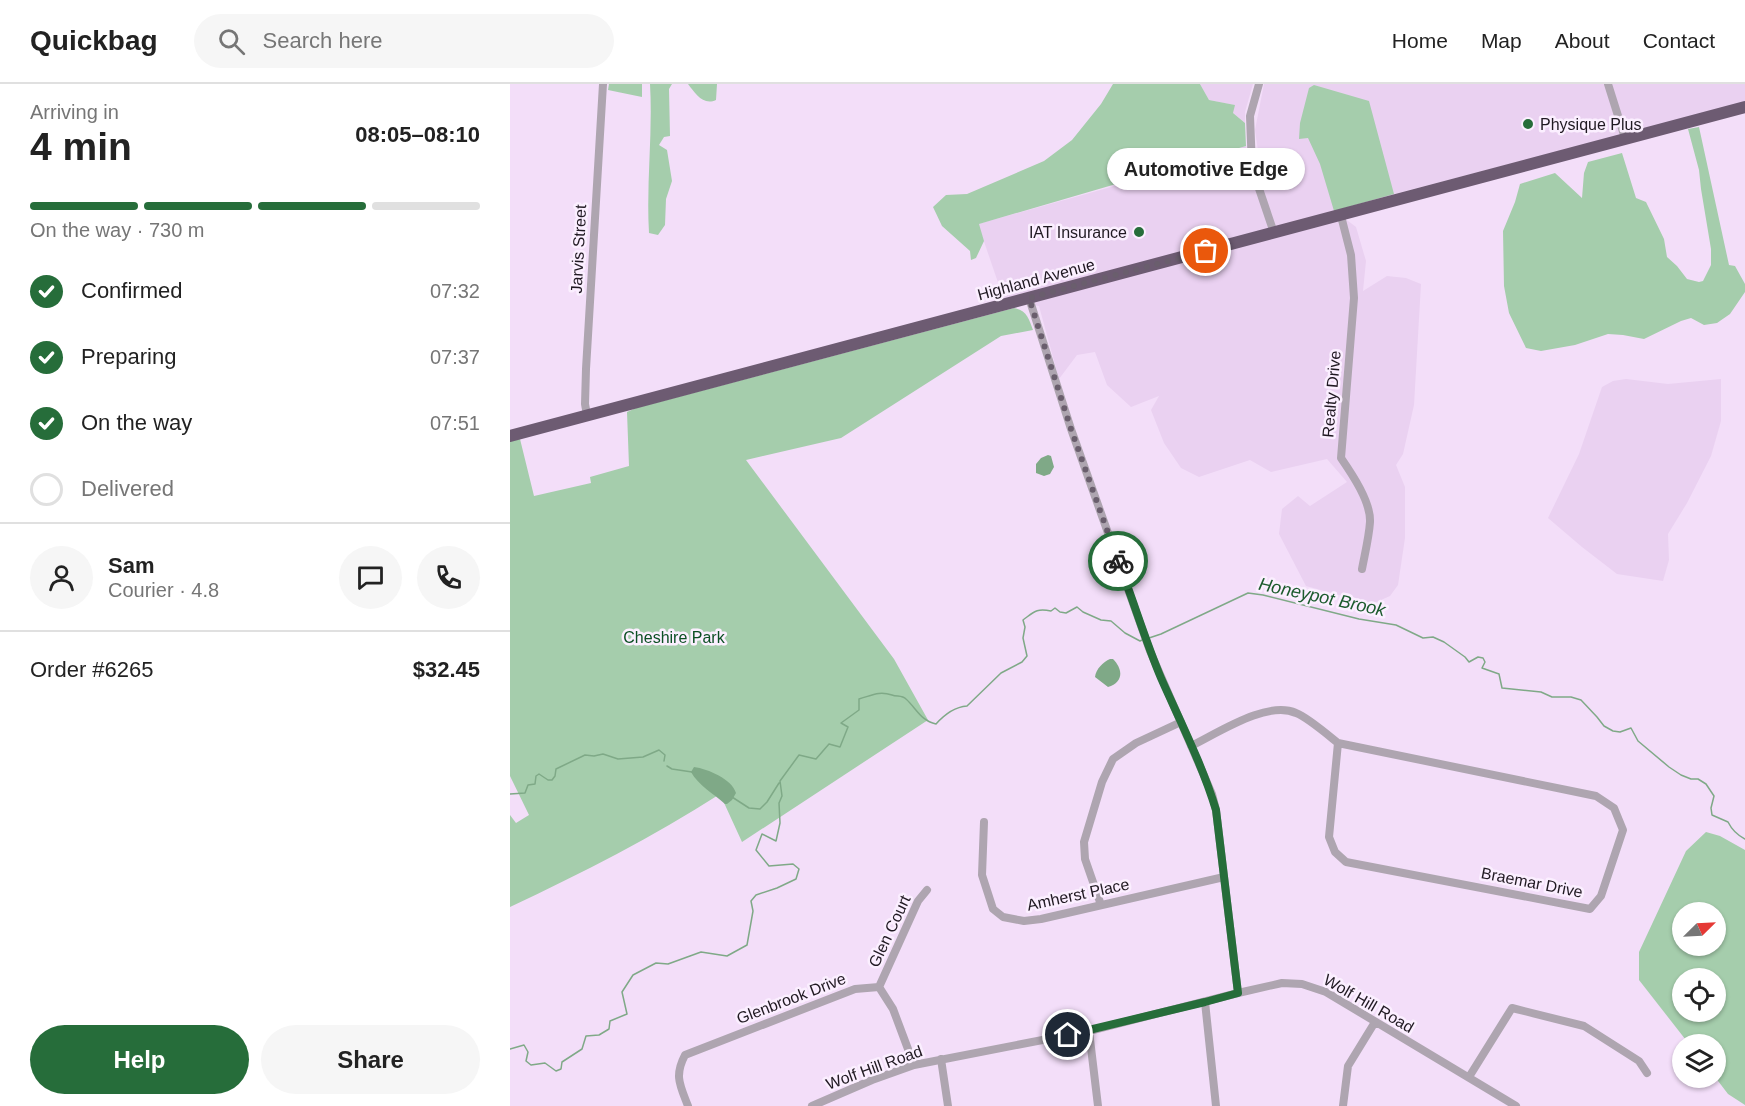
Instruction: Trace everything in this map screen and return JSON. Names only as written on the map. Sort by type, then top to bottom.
[{"type":"highway","name":"Highland Avenue","points":[[510,436],[1745,107]]},
{"type":"street","name":"Jarvis Street","points":[[587,415],[586,369],[603,84]]},
{"type":"street","points":[[1259,84],[1250,116],[1252,168],[1274,233]]},
{"type":"street","points":[[1608,84],[1625,138]]},
{"type":"street","name":"Realty Drive","points":[[1341,216],[1351,255],[1354,298],[1341,458],[1357,480],[1370,520],[1362,569]]},
{"type":"street","points":[[1029,298],[1074,438],[1144,633],[1212,794],[1216,810],[1238,993]]},
{"type":"street","name":"Braemar Drive","points":[[1191,746],[1261,712],[1278,710],[1296,713],[1338,743],[1596,796],[1614,808],[1623,830],[1601,897],[1590,909],[1347,862],[1335,852],[1329,837],[1338,743]]},
{"type":"street","points":[[1101,905],[1084,859],[1084,842],[1102,782],[1113,759],[1136,743],[1181,722]]},
{"type":"street","name":"Amherst Place","points":[[984,822],[982,875],[993,909],[1004,917],[1024,921],[1041,920],[1224,877]]},
{"type":"street","name":"Glen Court","points":[[879,987],[918,901],[927,890]]},
{"type":"street","name":"Wolf Hill Road","points":[[813,1106],[872,1080],[914,1065],[1089,1031],[1282,983],[1302,984],[1326,992],[1516,1106]]},
{"type":"street","points":[[879,987],[893,1009],[914,1065]]},
{"type":"street","name":"Glenbrook Drive","points":[[688,1106],[678,1079],[679,1066],[685,1055],[855,989],[879,987]]},
{"type":"street","points":[[1205,1002],[1216,1106]]},
{"type":"street","points":[[1469,1077],[1512,1008],[1584,1026],[1639,1061],[1647,1074]]},
{"type":"street","points":[[1342,1106],[1348,1066],[1375,1022]]},
{"type":"street","points":[[1089,1031],[1098,1106]]},
{"type":"street","points":[[941,1059],[948,1106]]},
{"type":"shaded area","points":[[1200,84],[1253,84],[1245,112],[1245,123],[1233,113],[1234,105],[1209,100]]},
{"type":"shaded area","points":[[1264,84],[1745,84],[1745,103],[1335,211],[1356,227],[1366,261],[1363,291],[1387,276],[1406,278],[1421,284],[1414,405],[1403,454],[1396,465],[1405,487],[1405,538],[1398,585],[1390,596],[1372,604],[1306,586],[1279,534],[1282,509],[1298,496],[1310,506],[1347,482],[1327,459],[1271,472],[1250,460],[1199,477],[1181,468],[1164,443],[1151,410],[1159,396],[1131,407],[1107,385],[1095,352],[1077,355],[1059,379],[1039,306],[1004,300],[978,224],[1246,146],[1245,156],[1258,151],[1255,130]]},
{"type":"shaded area","points":[[1626,379],[1668,384],[1721,379],[1721,421],[1711,456],[1668,534],[1669,560],[1663,581],[1617,574],[1548,518],[1579,454],[1602,387],[1613,381]]},
{"type":"shaded area","points":[[1048,455],[1051,456],[1054,467],[1050,474],[1044,476],[1036,473],[1036,464]]},
{"type":"shaded area","points":[[1113,659],[1119,667],[1120,675],[1117,682],[1108,687],[1095,677],[1100,666]]},
{"type":"shaded area","points":[[694,767],[712,772],[730,783],[736,793],[732,800],[725,804],[702,785],[691,772]]},
{"type":"green space","points":[[609,84],[642,84],[642,97],[608,90]]},
{"type":"green space","points":[[650,84],[672,84],[669,89],[670,136],[664,137],[659,145],[667,150],[672,181],[666,199],[665,225],[658,235],[649,233]]},
{"type":"green space","points":[[688,84],[717,84],[716,100],[703,100]]},
{"type":"green space","points":[[1113,84],[1200,84],[1209,100],[1235,105],[1233,113],[1245,123],[1246,146],[979,224],[984,241],[976,258],[971,260],[970,251],[942,226],[933,207],[946,195],[967,194],[1044,161],[1072,140],[1101,104]]},
{"type":"green space","points":[[1314,85],[1369,101],[1394,194],[1334,211],[1320,164],[1308,138],[1299,139],[1300,123],[1309,88]]},
{"type":"green space","points":[[1699,127],[1729,265],[1735,266],[1745,284],[1745,292],[1730,314],[1717,323],[1704,325],[1691,318],[1644,339],[1608,334],[1575,345],[1541,351],[1526,348],[1509,313],[1504,286],[1503,231],[1520,184],[1555,173],[1582,198],[1584,173],[1588,162],[1622,153],[1636,198],[1646,202],[1664,239],[1667,257],[1687,279],[1703,281],[1711,265],[1711,249],[1699,170],[1688,129]]},
{"type":"green space","name":"Cheshire Park","points":[[1014,308],[1025,313],[1033,330],[1001,336],[841,438],[746,460],[894,659],[928,720],[742,842],[720,794],[617,854],[510,907],[510,815],[516,823],[529,815],[510,776],[510,441],[520,439],[534,496],[591,483],[590,477],[629,466],[627,412],[636,408]]},
{"type":"green space","points":[[1706,832],[1720,836],[1745,850],[1745,1105],[1728,1094],[1723,1088],[1726,1088],[1726,1034],[1681,1034],[1639,980],[1639,952],[1686,851]]},
{"type":"waterway","name":"Honeypot Brook","points":[[1149,638],[1248,593],[1359,619],[1396,625],[1423,638],[1433,637],[1444,642],[1469,662],[1478,657],[1483,658],[1485,662],[1482,668],[1499,674],[1502,688],[1541,692],[1552,697],[1571,697],[1581,700],[1604,726],[1620,732],[1631,728],[1638,741],[1669,767],[1681,775],[1698,779],[1706,784],[1714,796],[1712,815],[1728,822],[1735,832],[1745,839]]},
{"type":"waterway","name":"Honeypot Brook","points":[[510,1049],[524,1045],[528,1052],[526,1061],[531,1065],[545,1063],[556,1071],[561,1069],[562,1062],[582,1049],[586,1036],[599,1035],[609,1029],[610,1021],[627,1014],[622,992],[633,975],[656,963],[668,964],[701,952],[727,956],[747,945],[753,911],[751,901],[756,895],[796,879],[799,869],[793,864],[769,866],[756,850],[762,834],[776,841],[780,823],[779,803],[782,796],[780,781],[799,755],[816,759],[829,744],[840,747],[848,727],[841,723],[859,710],[859,699],[880,693],[903,697],[923,717],[936,724],[950,712],[967,706],[1001,673],[1022,662],[1027,656],[1023,638],[1025,627],[1023,620],[1038,610],[1051,611],[1055,608],[1066,613],[1077,607],[1101,620],[1111,621],[1125,633],[1142,640]]},
{"type":"waterway","points":[[510,794],[525,793],[528,785],[535,784],[536,776],[539,774],[552,780],[556,769],[585,755],[603,754],[618,759],[643,757],[659,750],[665,755],[664,761]]},
{"type":"waterway","points":[[667,766],[692,772]]},
{"type":"waterway","points":[[732,797],[749,808],[760,809],[779,783]]},
{"type":"way so far","points":[[1118,561],[1071,429],[1029,298],[1206,251]]},
{"type":"place","name":"Physique Plus","points":[[1528,124]]},
{"type":"place","name":"IAT Insurance","points":[[1139,232]]},
{"type":"place","name":"Automotive Edge","points":[[1206,251]]},
{"type":"route","points":[[1068,1035],[1238,993],[1216,810],[1212,794],[1160,676],[1118,561]]}]
